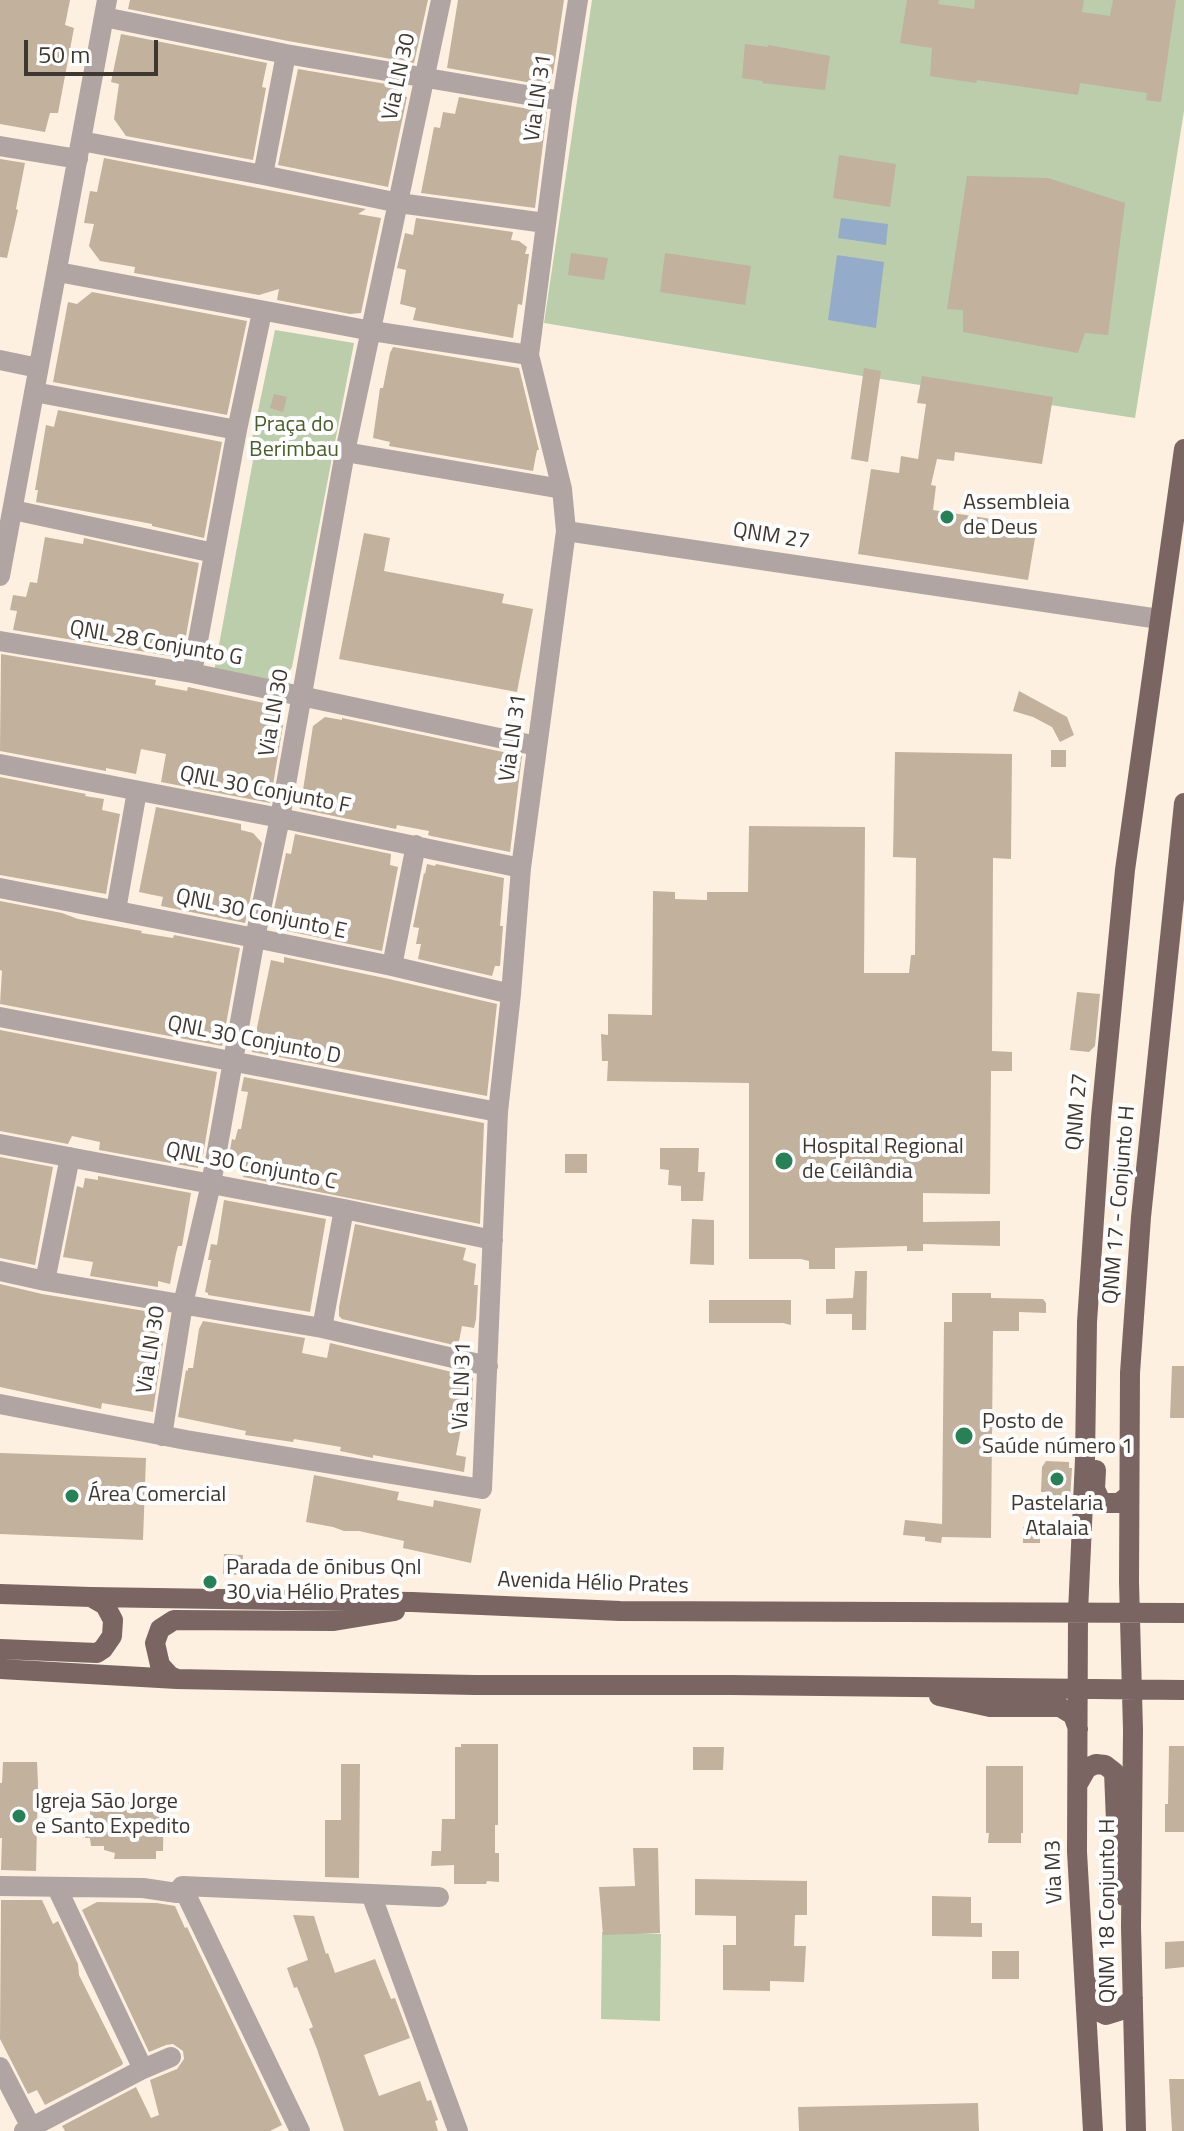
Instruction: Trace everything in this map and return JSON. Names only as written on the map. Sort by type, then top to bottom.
[{"type":"main road","name":"QNM 27","points":[[1078,1612],[1087,1344],[1101,1117],[1123,885],[1184,449]]},
{"type":"main road","name":"QNM 17 - Conjunto H","points":[[1130,1612],[1130,1373],[1141,1217],[1184,803]]},
{"type":"main road","points":[[1087,1344],[1100,1410],[1096,1495],[1111,1504],[1119,1503],[1129,1495]]},
{"type":"main road","name":"Avenida Hélio Prates","points":[[0,1594],[412,1602],[648,1611],[1184,1613]]},
{"type":"main road","points":[[0,1649],[97,1653],[112,1636],[113,1620],[105,1605],[91,1597]]},
{"type":"main road","points":[[177,1679],[160,1665],[155,1643],[160,1629],[174,1620],[334,1621],[434,1604]]},
{"type":"main road","name":"Via M3","points":[[1078,1612],[1077,1852],[1093,2131]]},
{"type":"main road","points":[[1130,1612],[1132,1690]]},
{"type":"main road","points":[[0,1669],[177,1679],[475,1685],[1184,1690]]},
{"type":"main road","points":[[896,1687],[990,1707],[1060,1707],[1073,1715],[1079,1729]]},
{"type":"main road","name":"QNM 18 Conjunto H","points":[[1132,1690],[1131,1927],[1136,2131]]},
{"type":"main road","points":[[1079,1782],[1087,1768],[1096,1764],[1105,1765],[1114,1772],[1118,1870],[1131,1927]]},
{"type":"main road","points":[[1077,1852],[1092,1917],[1095,2006],[1106,2015],[1113,2014],[1133,1998]]},
{"type":"street","name":"Via LN 30","points":[[162,1436],[183,1304],[211,1184],[345,452],[441,0]]},
{"type":"street","name":"Via LN 31","points":[[162,1436],[482,1489],[498,1112],[521,868],[566,531],[562,489],[529,355],[578,0]]},
{"type":"street","points":[[0,576],[106,8],[286,54],[562,101]]},
{"type":"street","points":[[263,175],[286,54]]},
{"type":"street","points":[[0,146],[80,150],[263,175],[399,203],[545,223]]},
{"type":"street","points":[[58,272],[262,312],[529,355]]},
{"type":"street","points":[[192,673],[262,312]]},
{"type":"street","points":[[0,360],[38,368]]},
{"type":"street","points":[[34,392],[237,430]]},
{"type":"street","points":[[345,452],[562,489]]},
{"type":"street","points":[[13,510],[214,553]]},
{"type":"street","name":"QNM 27","points":[[566,531],[1159,619]]},
{"type":"street","name":"QNL 28 Conjunto G","points":[[0,641],[192,673],[537,746]]},
{"type":"street","name":"QNL 30 Conjunto F","points":[[0,764],[521,868]]},
{"type":"street","points":[[116,910],[137,791]]},
{"type":"street","points":[[392,966],[416,845]]},
{"type":"street","name":"QNL 30 Conjunto E","points":[[0,888],[392,966],[511,994]]},
{"type":"street","name":"QNL 30 Conjunto D","points":[[0,1017],[498,1112]]},
{"type":"street","name":"QNL 30 Conjunto C","points":[[0,1144],[493,1240]]},
{"type":"street","points":[[45,1281],[70,1157]]},
{"type":"street","points":[[322,1328],[344,1209]]},
{"type":"street","points":[[0,1271],[322,1328],[488,1366]]},
{"type":"street","points":[[0,1404],[162,1436]]},
{"type":"street","points":[[0,1886],[143,1888],[177,1893],[182,1886]]},
{"type":"street","points":[[182,1886],[439,1897]]},
{"type":"street","points":[[182,1886],[300,2131]]},
{"type":"street","points":[[57,1888],[143,2069]]},
{"type":"street","points":[[371,1894],[458,2131]]},
{"type":"street","points":[[0,2067],[29,2130],[171,2057]]},
{"type":"green space","points":[[592,0],[1184,0],[1184,111],[1135,418],[544,323]]},
{"type":"green space","name":"Praça do Berimbau","points":[[275,330],[354,343],[292,667],[286,677],[275,682],[214,672],[254,455],[251,444]]},
{"type":"green space","points":[[602,1932],[661,1934],[660,2021],[601,2019]]},
{"type":"water","points":[[841,218],[888,224],[886,245],[838,238]]},
{"type":"water","points":[[837,255],[884,262],[876,328],[828,320]]},
{"type":"building","points":[[0,0],[70,0],[65,25],[74,28],[62,92],[58,113],[50,113],[45,132],[0,124]]},
{"type":"building","points":[[130,0],[428,0],[414,63],[128,9]]},
{"type":"building","points":[[458,0],[564,0],[549,86],[447,68]]},
{"type":"building","points":[[907,0],[939,0],[938,4],[974,9],[975,0],[1084,0],[1082,12],[1110,16],[1113,0],[1176,0],[1161,102],[1146,100],[1147,93],[1080,83],[1078,95],[930,76],[932,48],[900,43]]},
{"type":"building","points":[[121,34],[267,63],[262,87],[266,88],[253,160],[126,136],[114,119],[119,84],[111,82]]},
{"type":"building","points":[[745,44],[830,56],[825,90],[742,78]]},
{"type":"building","points":[[298,69],[398,86],[397,95],[407,97],[388,187],[278,165]]},
{"type":"building","points":[[459,97],[547,112],[535,208],[421,193],[434,127],[440,128],[443,112],[455,114]]},
{"type":"building","points":[[839,155],[896,164],[890,207],[833,198]]},
{"type":"building","points":[[104,158],[366,209],[358,214],[381,218],[361,313],[350,314],[277,300],[279,289],[259,295],[134,273],[135,267],[100,261],[89,246],[94,224],[84,223],[90,191],[97,192]]},
{"type":"building","points":[[0,159],[25,163],[7,258],[0,257]]},
{"type":"building","points":[[967,176],[1048,178],[1125,203],[1108,335],[1085,333],[1078,353],[963,332],[963,310],[947,309]]},
{"type":"building","points":[[416,218],[513,232],[511,240],[527,247],[525,254],[529,254],[522,305],[518,304],[513,338],[413,320],[416,308],[400,304],[406,270],[397,268],[405,233],[413,235]]},
{"type":"building","points":[[571,253],[608,258],[604,280],[568,275]]},
{"type":"building","points":[[665,253],[751,266],[745,305],[660,292]]},
{"type":"building","points":[[92,292],[247,321],[227,415],[53,382],[68,302],[77,304]]},
{"type":"building","points":[[393,347],[519,368],[539,450],[533,471],[389,446],[390,442],[373,438],[380,388],[383,388]]},
{"type":"building","points":[[864,368],[881,371],[868,462],[851,459]]},
{"type":"building","points":[[922,376],[1053,397],[1042,464],[955,452],[954,461],[937,459],[931,485],[936,486],[933,510],[1037,526],[1028,580],[858,554],[871,469],[899,473],[901,456],[918,459],[926,404],[917,403]]},
{"type":"building","points":[[274,394],[287,397],[283,412],[270,408]]},
{"type":"building","points":[[58,410],[222,442],[204,538],[152,524],[36,502],[38,490],[35,490],[46,425],[54,427]]},
{"type":"building","points":[[364,533],[390,538],[384,571],[504,594],[502,603],[533,609],[517,692],[339,659]]},
{"type":"building","points":[[45,537],[83,544],[84,538],[199,563],[182,658],[13,630],[17,611],[10,610],[13,595],[26,597],[30,582],[37,583]]},
{"type":"building","points":[[1,654],[156,680],[155,685],[187,691],[188,687],[283,707],[280,724],[283,725],[270,803],[161,782],[166,754],[141,749],[136,774],[0,751]]},
{"type":"building","points":[[1019,691],[1067,717],[1074,735],[1060,742],[1052,727],[1013,711]]},
{"type":"building","points":[[325,717],[522,756],[510,852],[431,836],[428,835],[429,831],[397,825],[396,829],[300,809],[313,726]]},
{"type":"building","points":[[1051,750],[1066,750],[1066,767],[1051,767]]},
{"type":"building","points":[[895,752],[1012,754],[1011,859],[993,858],[992,1051],[1012,1052],[1012,1071],[991,1071],[990,1194],[923,1193],[923,1222],[1000,1221],[1000,1246],[923,1244],[923,1251],[907,1251],[907,1246],[835,1248],[835,1269],[809,1269],[809,1261],[801,1259],[749,1259],[749,1083],[607,1081],[608,1061],[602,1061],[601,1034],[608,1035],[608,1014],[652,1015],[653,891],[675,892],[675,899],[707,900],[707,892],[748,892],[749,826],[865,827],[864,973],[909,973],[911,955],[915,955],[916,858],[893,857]]},
{"type":"building","points":[[0,777],[104,799],[102,810],[120,814],[106,894],[0,875]]},
{"type":"building","points":[[156,807],[241,824],[241,830],[253,833],[262,843],[245,923],[161,906],[163,897],[139,892]]},
{"type":"building","points":[[295,834],[391,854],[390,865],[398,867],[382,951],[278,929],[272,919],[286,853],[291,854]]},
{"type":"building","points":[[427,864],[504,878],[500,966],[495,966],[492,976],[418,959],[421,944],[416,944],[419,928],[413,927]]},
{"type":"building","points":[[0,901],[141,933],[173,938],[174,935],[240,948],[222,1046],[0,1004]]},
{"type":"building","points":[[284,957],[497,1004],[487,1096],[252,1052],[271,960],[284,963]]},
{"type":"building","points":[[1077,992],[1100,994],[1095,1046],[1089,1052],[1070,1050]]},
{"type":"building","points":[[0,1030],[217,1072],[198,1168],[99,1150],[100,1142],[72,1136],[68,1144],[0,1131]]},
{"type":"building","points":[[244,1077],[484,1123],[480,1224],[243,1177],[246,1159],[229,1155],[232,1139],[235,1140],[238,1129],[241,1129],[248,1092],[241,1091]]},
{"type":"building","points":[[660,1148],[699,1148],[698,1172],[705,1172],[703,1201],[681,1201],[681,1186],[668,1185],[669,1170],[660,1169]]},
{"type":"building","points":[[565,1154],[587,1154],[587,1173],[565,1173]]},
{"type":"building","points":[[0,1157],[53,1167],[35,1265],[0,1258]]},
{"type":"building","points":[[98,1176],[191,1193],[182,1246],[178,1246],[170,1284],[158,1281],[158,1287],[90,1276],[93,1262],[63,1257],[77,1186],[83,1188],[85,1178],[98,1180]]},
{"type":"building","points":[[224,1200],[326,1219],[310,1312],[205,1292],[211,1244],[217,1245]]},
{"type":"building","points":[[692,1219],[714,1220],[714,1265],[690,1264]]},
{"type":"building","points":[[355,1224],[466,1248],[463,1260],[476,1264],[476,1319],[474,1328],[462,1326],[458,1346],[339,1316]]},
{"type":"building","points":[[855,1271],[867,1271],[866,1330],[852,1330],[852,1314],[826,1314],[826,1299],[853,1298]]},
{"type":"building","points":[[0,1284],[157,1313],[156,1317],[161,1318],[157,1341],[163,1342],[153,1412],[102,1403],[101,1409],[0,1387]]},
{"type":"building","name":"Posto de Saúde número 1","points":[[952,1293],[991,1293],[991,1298],[1043,1299],[1046,1313],[1019,1312],[1019,1331],[993,1331],[991,1538],[942,1537],[941,1543],[925,1541],[925,1537],[903,1535],[905,1520],[942,1524],[944,1322],[952,1322]]},
{"type":"building","points":[[709,1300],[791,1300],[791,1325],[709,1323]]},
{"type":"building","points":[[203,1321],[305,1338],[302,1353],[327,1358],[330,1343],[473,1377],[472,1408],[465,1407],[456,1455],[466,1457],[464,1472],[373,1455],[373,1458],[340,1451],[341,1447],[294,1439],[293,1442],[245,1435],[246,1431],[178,1417],[186,1370],[193,1368]]},
{"type":"building","points":[[1172,1366],[1184,1366],[1184,1418],[1170,1418]]},
{"type":"building","name":"Área Comercial","points":[[0,1453],[146,1458],[143,1540],[0,1534]]},
{"type":"building","points":[[1046,1461],[1069,1462],[1069,1468],[1072,1468],[1070,1499],[1049,1498],[1049,1492],[1041,1492],[1042,1467]]},
{"type":"building","points":[[314,1475],[399,1492],[397,1500],[433,1507],[434,1500],[481,1509],[471,1563],[403,1548],[404,1541],[306,1522]]},
{"type":"building","points":[[1023,1527],[1040,1528],[1040,1543],[1023,1543]]},
{"type":"building","points":[[224,1554],[243,1555],[242,1575],[223,1574]]},
{"type":"building","points":[[461,1744],[498,1744],[495,1853],[499,1853],[499,1882],[454,1884],[454,1865],[431,1866],[432,1851],[441,1851],[442,1819],[455,1819],[455,1747],[461,1747]]},
{"type":"building","points":[[1169,1746],[1184,1746],[1184,1832],[1165,1832]]},
{"type":"building","points":[[693,1747],[724,1747],[723,1770],[693,1770]]},
{"type":"building","name":"Igreja São Jorge e Santo Expedito","points":[[3,1762],[37,1762],[36,1871],[1,1870],[0,1783]]},
{"type":"building","points":[[341,1764],[360,1764],[359,1878],[325,1877],[325,1820],[341,1820]]},
{"type":"building","points":[[986,1766],[1023,1766],[1021,1843],[988,1843]]},
{"type":"building","points":[[90,1802],[164,1802],[163,1851],[156,1851],[156,1859],[114,1859],[115,1853],[104,1850],[104,1846],[91,1846],[90,1838],[85,1838],[86,1821],[90,1821]]},
{"type":"building","points":[[633,1848],[658,1848],[660,1933],[603,1935],[599,1887],[635,1886]]},
{"type":"building","points":[[695,1879],[807,1881],[807,1915],[795,1915],[794,1946],[806,1946],[804,1982],[770,1981],[770,1991],[723,1990],[723,1945],[736,1945],[736,1916],[695,1915]]},
{"type":"building","points":[[932,1896],[971,1897],[971,1923],[982,1923],[982,1937],[932,1936]]},
{"type":"building","points":[[1,1900],[42,1900],[53,1924],[58,1921],[78,1964],[79,1975],[123,2063],[45,2105],[37,2090],[28,2094],[0,2039]]},
{"type":"building","points":[[97,1902],[175,1906],[282,2125],[270,2131],[65,2131],[62,2126],[136,2087],[151,2118],[159,2115],[150,2080],[177,2069],[184,2059],[183,2051],[173,2044],[149,2052],[82,1910]]},
{"type":"building","points":[[293,1915],[314,1916],[335,1973],[375,1959],[391,1999],[395,1998],[410,2038],[364,2055],[379,2096],[420,2081],[427,2101],[431,2100],[438,2120],[435,2121],[438,2131],[344,2131],[309,2029],[313,2027],[287,1968],[308,1960]]},
{"type":"building","points":[[1184,1941],[1184,1967],[1165,1969],[1165,1942]]},
{"type":"building","points":[[992,1951],[1019,1951],[1019,1979],[992,1979]]},
{"type":"building","points":[[1169,2079],[1184,2079],[1184,2131],[1172,2131]]},
{"type":"building","points":[[978,2103],[979,2131],[799,2131],[798,2107]]},
{"type":"place","name":"Assembleia de Deus","points":[[947,517]]},
{"type":"place","name":"Hospital Regional de Ceilândia","points":[[784,1161]]},
{"type":"place","name":"Posto de Saúde número 1","points":[[964,1436]]},
{"type":"place","name":"Pastelaria Atalaia","points":[[1057,1479]]},
{"type":"place","name":"Área Comercial","points":[[72,1496]]},
{"type":"place","name":"Parada de õnibus Qnl 30 via Hélio Prates","points":[[210,1582]]},
{"type":"place","name":"Igreja São Jorge e Santo Expedito","points":[[19,1816]]}]
